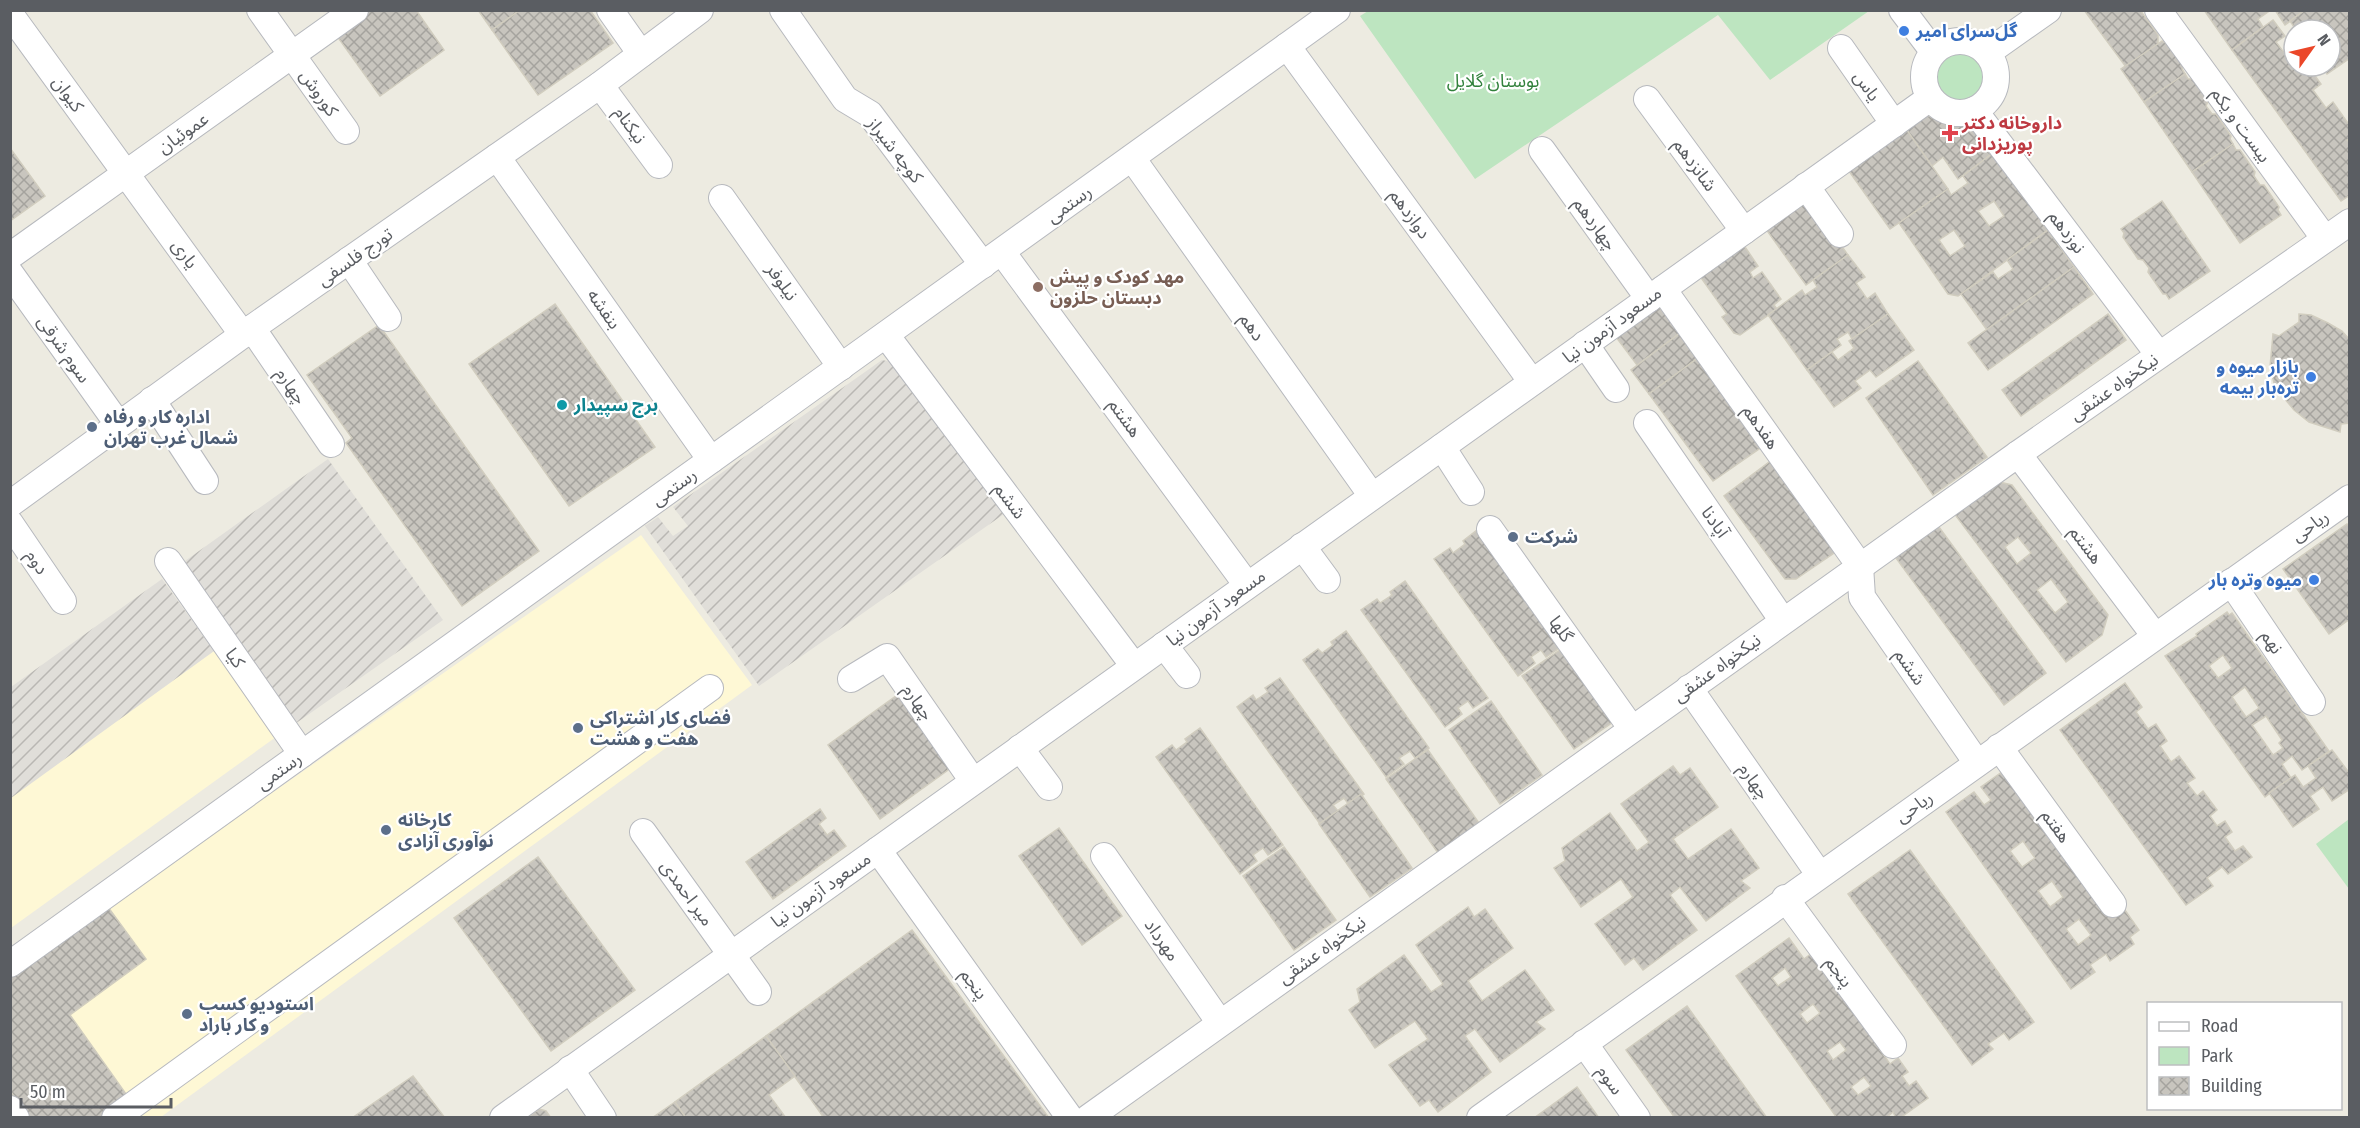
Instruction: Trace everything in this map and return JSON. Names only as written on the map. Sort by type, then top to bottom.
[{"type":"street","name":"کوروش","points":[[260,10],[346,131]]},
{"type":"street","name":"عموئیان","points":[[10,256],[355,10]]},
{"type":"street","points":[[610,10],[641,54]]},
{"type":"street","name":"تورج فلسفی","points":[[10,504],[248,331],[600,85],[700,10]]},
{"type":"street","name":"کوچه شیراز","points":[[783,10],[845,99],[870,114],[992,259]]},
{"type":"street","name":"رستمی","points":[[10,964],[1337,10]]},
{"type":"street","points":[[1902,10],[1934,51]]},
{"type":"street","points":[[1987,53],[2048,10]]},
{"type":"street","name":"بیست و یکم","points":[[2158,10],[2325,239]]},
{"type":"street","name":"کیوان","points":[[10,14],[126,173]]},
{"type":"street","points":[[1954,41],[1972,43],[1987,53],[1996,73],[1995,85],[1984,104],[1962,113],[1950,112],[1930,98],[1923,74],[1926,62],[1934,51],[1943,44],[1954,41]]},
{"type":"street","name":"دوازدهم","points":[[1287,46],[1532,382]]},
{"type":"street","name":"یاس","points":[[1841,48],[1894,123]]},
{"type":"street","name":"نیکنام","points":[[600,85],[659,165]]},
{"type":"street","name":"مسعود آزمون نیا","points":[[503,1118],[1930,98]]},
{"type":"street","name":"شانزدهم","points":[[1647,99],[1744,231]]},
{"type":"street","name":"نوزدهم","points":[[1974,110],[2159,355]]},
{"type":"street","name":"چهاردهم","points":[[1542,150],[1656,294]]},
{"type":"street","name":"بنفشه","points":[[497,157],[711,460]]},
{"type":"street","name":"دهم","points":[[1132,158],[1372,496]]},
{"type":"street","name":"یاری","points":[[126,173],[248,331]]},
{"type":"street","points":[[1806,186],[1840,234]]},
{"type":"street","name":"نیلوفر","points":[[722,198],[841,367]]},
{"type":"street","name":"نیکخواه عشقی","points":[[1088,1118],[1860,566],[2349,222]]},
{"type":"street","name":"هشتم","points":[[992,259],[1247,585]]},
{"type":"street","points":[[349,260],[388,318]]},
{"type":"street","name":"سوم شرقی","points":[[10,273],[118,424]]},
{"type":"street","name":"هفدهم","points":[[1656,294],[1860,566]]},
{"type":"street","name":"چهارم","points":[[248,331],[331,444]]},
{"type":"street","name":"ششم","points":[[886,335],[1134,666]]},
{"type":"street","points":[[1585,344],[1616,389]]},
{"type":"street","points":[[152,400],[205,482]]},
{"type":"street","name":"آپادنا","points":[[1647,423],[1783,621]]},
{"type":"street","points":[[1442,447],[1470,492]]},
{"type":"street","name":"هشتم","points":[[2018,454],[2155,636]]},
{"type":"street","name":"ریاحی","points":[[1480,1118],[1785,898],[2349,498]]},
{"type":"street","name":"دوم","points":[[10,523],[63,601]]},
{"type":"street","name":"گلها","points":[[1490,529],[1632,729]]},
{"type":"street","points":[[1302,546],[1327,580]]},
{"type":"street","name":"کیا","points":[[168,561],[302,754]]},
{"type":"street","name":"ششم","points":[[1860,566],[1862,597],[1977,763]]},
{"type":"street","name":"نهم","points":[[2231,582],[2312,702]]},
{"type":"street","points":[[1164,645],[1187,675]]},
{"type":"street","name":"چهارم","points":[[851,679],[886,657],[973,781]]},
{"type":"street","points":[[115,1118],[710,688]]},
{"type":"street","name":"چهارم","points":[[1689,688],[1820,874]]},
{"type":"street","name":"هفتم","points":[[1999,747],[2113,904]]},
{"type":"street","points":[[1020,748],[1049,787]]},
{"type":"street","name":"میر احمدی","points":[[643,832],[731,954]]},
{"type":"street","name":"پنجم","points":[[878,850],[1070,1118]]},
{"type":"street","name":"مهرداد","points":[[1104,856],[1220,1023]]},
{"type":"street","name":"پنجم","points":[[1785,898],[1893,1045]]},
{"type":"street","points":[[731,954],[758,992]]},
{"type":"street","name":"سوم","points":[[1584,1043],[1637,1118]]},
{"type":"street","points":[[570,1069],[603,1118]]},
{"type":"street","points":[[10,1110],[16,1118]]},
{"type":"shaded area","points":[[882,360],[892,362],[1004,514],[759,686],[645,526],[658,517],[673,536],[688,526],[673,507]]},
{"type":"shaded area","points":[[328,459],[443,620],[292,726],[178,566]]},
{"type":"shaded area","name":"کارخانه نوآوری آزادی","points":[[641,535],[752,685],[161,1117],[11,1117],[10,976]]},
{"type":"shaded area","points":[[162,579],[214,651],[11,798],[11,687]]},
{"type":"shaded area","points":[[214,651],[276,737],[11,928],[10,798]]},
{"type":"green space","name":"بوستان گلایل","points":[[1368,11],[1869,11],[1770,80],[1718,15],[1475,179],[1360,16]]},
{"type":"green space","points":[[1960,51],[1974,55],[1982,63],[1986,77],[1982,91],[1974,99],[1960,103],[1946,99],[1938,91],[1934,77],[1938,63],[1946,55]]},
{"type":"green space","points":[[2349,819],[2349,889],[2316,844]]},
{"type":"building","points":[[364,10],[416,10],[444,50],[380,96],[334,32]]},
{"type":"building","points":[[478,10],[520,10],[492,30]]},
{"type":"building","points":[[520,10],[590,10],[613,43],[538,95],[492,30]]},
{"type":"building","points":[[2084,10],[2140,10],[2158,35],[2158,44],[2126,67]]},
{"type":"building","points":[[2204,10],[2267,10],[2268,12],[2258,19],[2263,27],[2232,50]]},
{"type":"building","points":[[2275,10],[2305,10],[2294,18],[2282,18],[2282,20]]},
{"type":"building","points":[[2305,10],[2350,10],[2350,58],[2342,64],[2342,18],[2294,18]]},
{"type":"building","points":[[2273,20],[2282,32],[2282,38],[2276,42],[2282,50],[2282,78],[2317,78],[2321,84],[2313,90],[2326,108],[2333,102],[2350,126],[2350,139],[2347,140],[2350,143],[2350,195],[2341,201],[2232,50]]},
{"type":"building","points":[[2162,41],[2168,44],[2183,66],[2185,74],[2144,102],[2121,69]]},
{"type":"building","points":[[2185,74],[2188,79],[2193,79],[2208,101],[2206,106],[2212,114],[2216,114],[2231,136],[2233,144],[2192,172],[2144,102]]},
{"type":"building","points":[[1924,114],[1955,123],[1966,119],[1991,155],[1958,179],[1943,157],[1932,166],[1905,128]]},
{"type":"building","points":[[1904,126],[1948,189],[1890,229],[1846,167]]},
{"type":"building","points":[[2233,144],[2255,172],[2254,176],[2260,185],[2264,185],[2279,207],[2281,215],[2240,243],[2192,172]]},
{"type":"building","points":[[10,148],[45,196],[10,221]]},
{"type":"building","points":[[1994,152],[2048,230],[1958,296],[1948,294],[1899,223],[1948,189],[1951,195],[1968,183],[1963,176]],"holes":[[[1994,201],[2004,216],[1989,226],[1978,211]],[[1954,230],[1965,246],[1950,256],[1939,240]]]},
{"type":"building","points":[[1805,195],[1848,255],[1806,285],[1763,225]]},
{"type":"building","points":[[2162,201],[2210,271],[2169,299],[2148,272],[2149,268],[2143,260],[2138,259],[2123,237],[2124,233],[2121,229]]},
{"type":"building","points":[[2048,230],[2074,267],[1987,330],[1961,294],[1993,272],[1998,279],[2013,269],[2007,260]]},
{"type":"building","points":[[1743,244],[1758,266],[1750,272],[1753,278],[1762,272],[1781,299],[1774,305],[1777,309],[1740,335],[1734,333],[1722,317],[1727,314],[1699,275]]},
{"type":"building","points":[[1848,255],[1865,277],[1856,283],[1867,299],[1875,293],[1888,314],[1852,339],[1848,332],[1837,339],[1841,345],[1807,370],[1768,315],[1802,290],[1805,295],[1817,287],[1813,280]]},
{"type":"building","points":[[2074,267],[2093,294],[1988,370],[1968,343]]},
{"type":"building","name":"برج سپیدار","points":[[555,304],[655,447],[569,506],[469,364]]},
{"type":"building","points":[[1661,305],[1680,333],[1637,365],[1613,333]]},
{"type":"building","points":[[1888,314],[1914,350],[1876,377],[1870,370],[1855,381],[1861,388],[1834,407],[1807,370],[1832,352],[1838,360],[1854,348],[1849,341]]},
{"type":"building","points":[[2108,314],[2126,340],[2021,416],[2002,390]]},
{"type":"building","name":"بازار میوه و تره‌بار بیمه","points":[[2299,314],[2311,315],[2328,323],[2342,331],[2350,340],[2350,423],[2341,424],[2340,432],[2309,422],[2294,410],[2275,387],[2270,367],[2273,334],[2279,336],[2299,322]]},
{"type":"building","points":[[379,325],[539,551],[462,606],[346,443],[352,438],[307,375]]},
{"type":"building","points":[[1680,333],[1698,358],[1649,394],[1631,370]]},
{"type":"building","points":[[1698,358],[1769,442],[1713,481],[1649,394]]},
{"type":"building","points":[[1918,361],[1987,457],[1933,495],[1866,398]]},
{"type":"building","points":[[1777,456],[1837,551],[1796,579],[1785,579],[1724,496]]},
{"type":"building","points":[[1995,481],[2012,485],[2108,615],[2102,635],[2066,662],[1953,512]],"holes":[[[2018,537],[2031,553],[2017,564],[2005,547]],[[2051,579],[2068,602],[2055,613],[2037,590]]]},
{"type":"building","points":[[1936,523],[2046,673],[2004,705],[1893,554]]},
{"type":"building","points":[[2347,524],[2350,527],[2350,609],[2347,611],[2350,619],[2329,634],[2283,569]]},
{"type":"building","points":[[1477,530],[1561,647],[1546,657],[1541,650],[1531,657],[1535,663],[1518,676],[1434,559],[1450,548],[1453,553],[1465,544],[1463,541]]},
{"type":"building","points":[[1405,581],[1488,698],[1473,708],[1468,701],[1458,708],[1462,714],[1445,727],[1361,610],[1377,599],[1380,603],[1392,595],[1390,592]]},
{"type":"building","points":[[2227,612],[2229,615],[2232,613],[2329,751],[2302,770],[2292,756],[2282,764],[2291,778],[2265,797],[2165,656],[2197,636],[2196,634]],"holes":[[[2223,655],[2232,668],[2218,678],[2209,666]],[[2245,687],[2259,708],[2246,717],[2232,697]],[[2266,716],[2282,740],[2279,743],[2283,748],[2273,755],[2252,725]]]},
{"type":"building","points":[[1346,631],[1429,748],[1415,758],[1410,751],[1399,758],[1404,764],[1386,777],[1303,660],[1318,649],[1322,653],[1333,645],[1331,642]]},
{"type":"building","points":[[1564,647],[1616,720],[1574,749],[1522,676]]},
{"type":"building","points":[[1280,678],[1364,794],[1349,805],[1344,798],[1333,805],[1338,811],[1320,824],[1237,707],[1253,695],[1256,700],[1268,692],[1265,688]]},
{"type":"building","points":[[2125,683],[2142,707],[2136,712],[2148,729],[2156,724],[2167,741],[2160,746],[2171,762],[2179,756],[2195,778],[2187,783],[2197,796],[2203,791],[2217,810],[2210,816],[2217,826],[2225,821],[2232,832],[2225,837],[2235,851],[2243,846],[2252,857],[2228,874],[2222,867],[2207,878],[2213,886],[2186,905],[2060,730]]},
{"type":"building","points":[[900,693],[950,763],[948,770],[880,819],[828,745]]},
{"type":"building","points":[[1491,701],[1542,775],[1500,804],[1449,730]]},
{"type":"building","points":[[1200,728],[1283,845],[1268,855],[1263,848],[1253,855],[1257,861],[1240,874],[1156,757],[1172,745],[1176,750],[1187,742],[1185,739]]},
{"type":"building","points":[[1428,750],[1479,823],[1438,853],[1386,779]]},
{"type":"building","points":[[2332,750],[2350,774],[2350,789],[2332,801],[2323,787],[2310,796],[2319,809],[2293,827],[2269,793],[2295,775],[2303,787],[2316,778],[2308,766]]},
{"type":"building","points":[[1673,766],[1680,775],[1690,768],[1718,807],[1673,839],[1688,859],[1731,829],[1759,868],[1741,881],[1750,888],[1706,921],[1680,887],[1670,895],[1697,930],[1643,970],[1634,958],[1625,965],[1595,924],[1633,897],[1621,879],[1581,907],[1554,868],[1565,861],[1562,848],[1610,813],[1637,851],[1649,842],[1621,804]]},
{"type":"building","points":[[2011,770],[2115,917],[2125,910],[2139,930],[2130,937],[2134,944],[2110,961],[2106,954],[2090,965],[2095,972],[2071,989],[1946,812],[1974,792],[1984,805],[1991,800],[1981,787],[2002,772]],"holes":[[[2023,841],[2035,858],[2022,867],[2010,851]],[[2052,881],[2063,897],[2050,907],[2038,891]],[[2079,919],[2091,935],[2078,945],[2066,929]]]},
{"type":"building","points":[[1361,794],[1412,868],[1370,897],[1319,824]]},
{"type":"building","points":[[820,809],[826,818],[819,824],[827,835],[834,830],[846,846],[773,899],[746,862]]},
{"type":"building","points":[[1059,828],[1122,916],[1082,945],[1019,856]]},
{"type":"building","points":[[1284,847],[1336,920],[1294,950],[1243,876]]},
{"type":"building","points":[[1910,850],[2034,1022],[2009,1040],[2004,1033],[1988,1044],[1993,1049],[1972,1065],[1848,894]]},
{"type":"building","points":[[538,857],[635,990],[551,1051],[454,918]]},
{"type":"building","points":[[108,907],[146,959],[70,1015],[131,1101],[108,1118],[30,1118],[10,1091],[10,977]]},
{"type":"building","points":[[1468,907],[1474,917],[1485,909],[1513,948],[1468,981],[1482,1001],[1525,970],[1554,1010],[1536,1022],[1545,1029],[1500,1062],[1475,1029],[1465,1036],[1491,1072],[1438,1112],[1429,1100],[1420,1106],[1389,1065],[1428,1039],[1415,1021],[1375,1048],[1349,1010],[1360,1002],[1357,989],[1404,955],[1431,992],[1443,984],[1416,945]]},
{"type":"building","points":[[912,930],[1049,1118],[824,1118],[766,1036]]},
{"type":"building","points":[[1789,938],[1804,959],[1812,953],[1890,1064],[1898,1058],[1908,1072],[1902,1076],[1909,1086],[1916,1081],[1928,1098],[1900,1118],[1896,1118],[1893,1112],[1886,1118],[1837,1118],[1736,976]],"holes":[[[1785,968],[1791,977],[1778,986],[1772,978]],[[1813,1004],[1820,1013],[1807,1023],[1800,1014]],[[1840,1042],[1846,1050],[1833,1060],[1827,1051]],[[1864,1077],[1871,1086],[1858,1095],[1851,1087]]]},
{"type":"building","points":[[1687,1006],[1767,1118],[1675,1118],[1626,1050]]},
{"type":"building","points":[[766,1036],[795,1076],[769,1095],[786,1118],[686,1118],[675,1102]]},
{"type":"building","points":[[413,1076],[445,1118],[352,1118]]},
{"type":"building","points":[[1577,1087],[1599,1118],[1534,1118]]},
{"type":"building","points":[[675,1102],[686,1118],[652,1118]]},
{"type":"building","points":[[539,1109],[546,1111],[551,1118],[531,1118],[531,1115]]},
{"type":"place","name":"گل‌سرای امیر","points":[[1904,31]]},
{"type":"place","name":"داروخانه دکتر پوریزدانی","points":[[1950,133]]},
{"type":"place","name":"مهد کودک و پیش دبستان حلزون","points":[[1038,287]]},
{"type":"place","name":"بازار میوه و تره‌بار بیمه","points":[[2311,377]]},
{"type":"place","name":"برج سپیدار","points":[[562,405]]},
{"type":"place","name":"اداره کار و رفاه شمال غرب تهران","points":[[92,427]]},
{"type":"place","name":"شرکت","points":[[1513,537]]},
{"type":"place","name":"میوه وتره بار","points":[[2314,580]]},
{"type":"place","name":"فضای کار اشتراکی هفت و هشت","points":[[578,728]]},
{"type":"place","name":"کارخانه نوآوری آزادی","points":[[386,830]]},
{"type":"place","name":"استودیو کسب و کار باراد","points":[[187,1014]]}]
